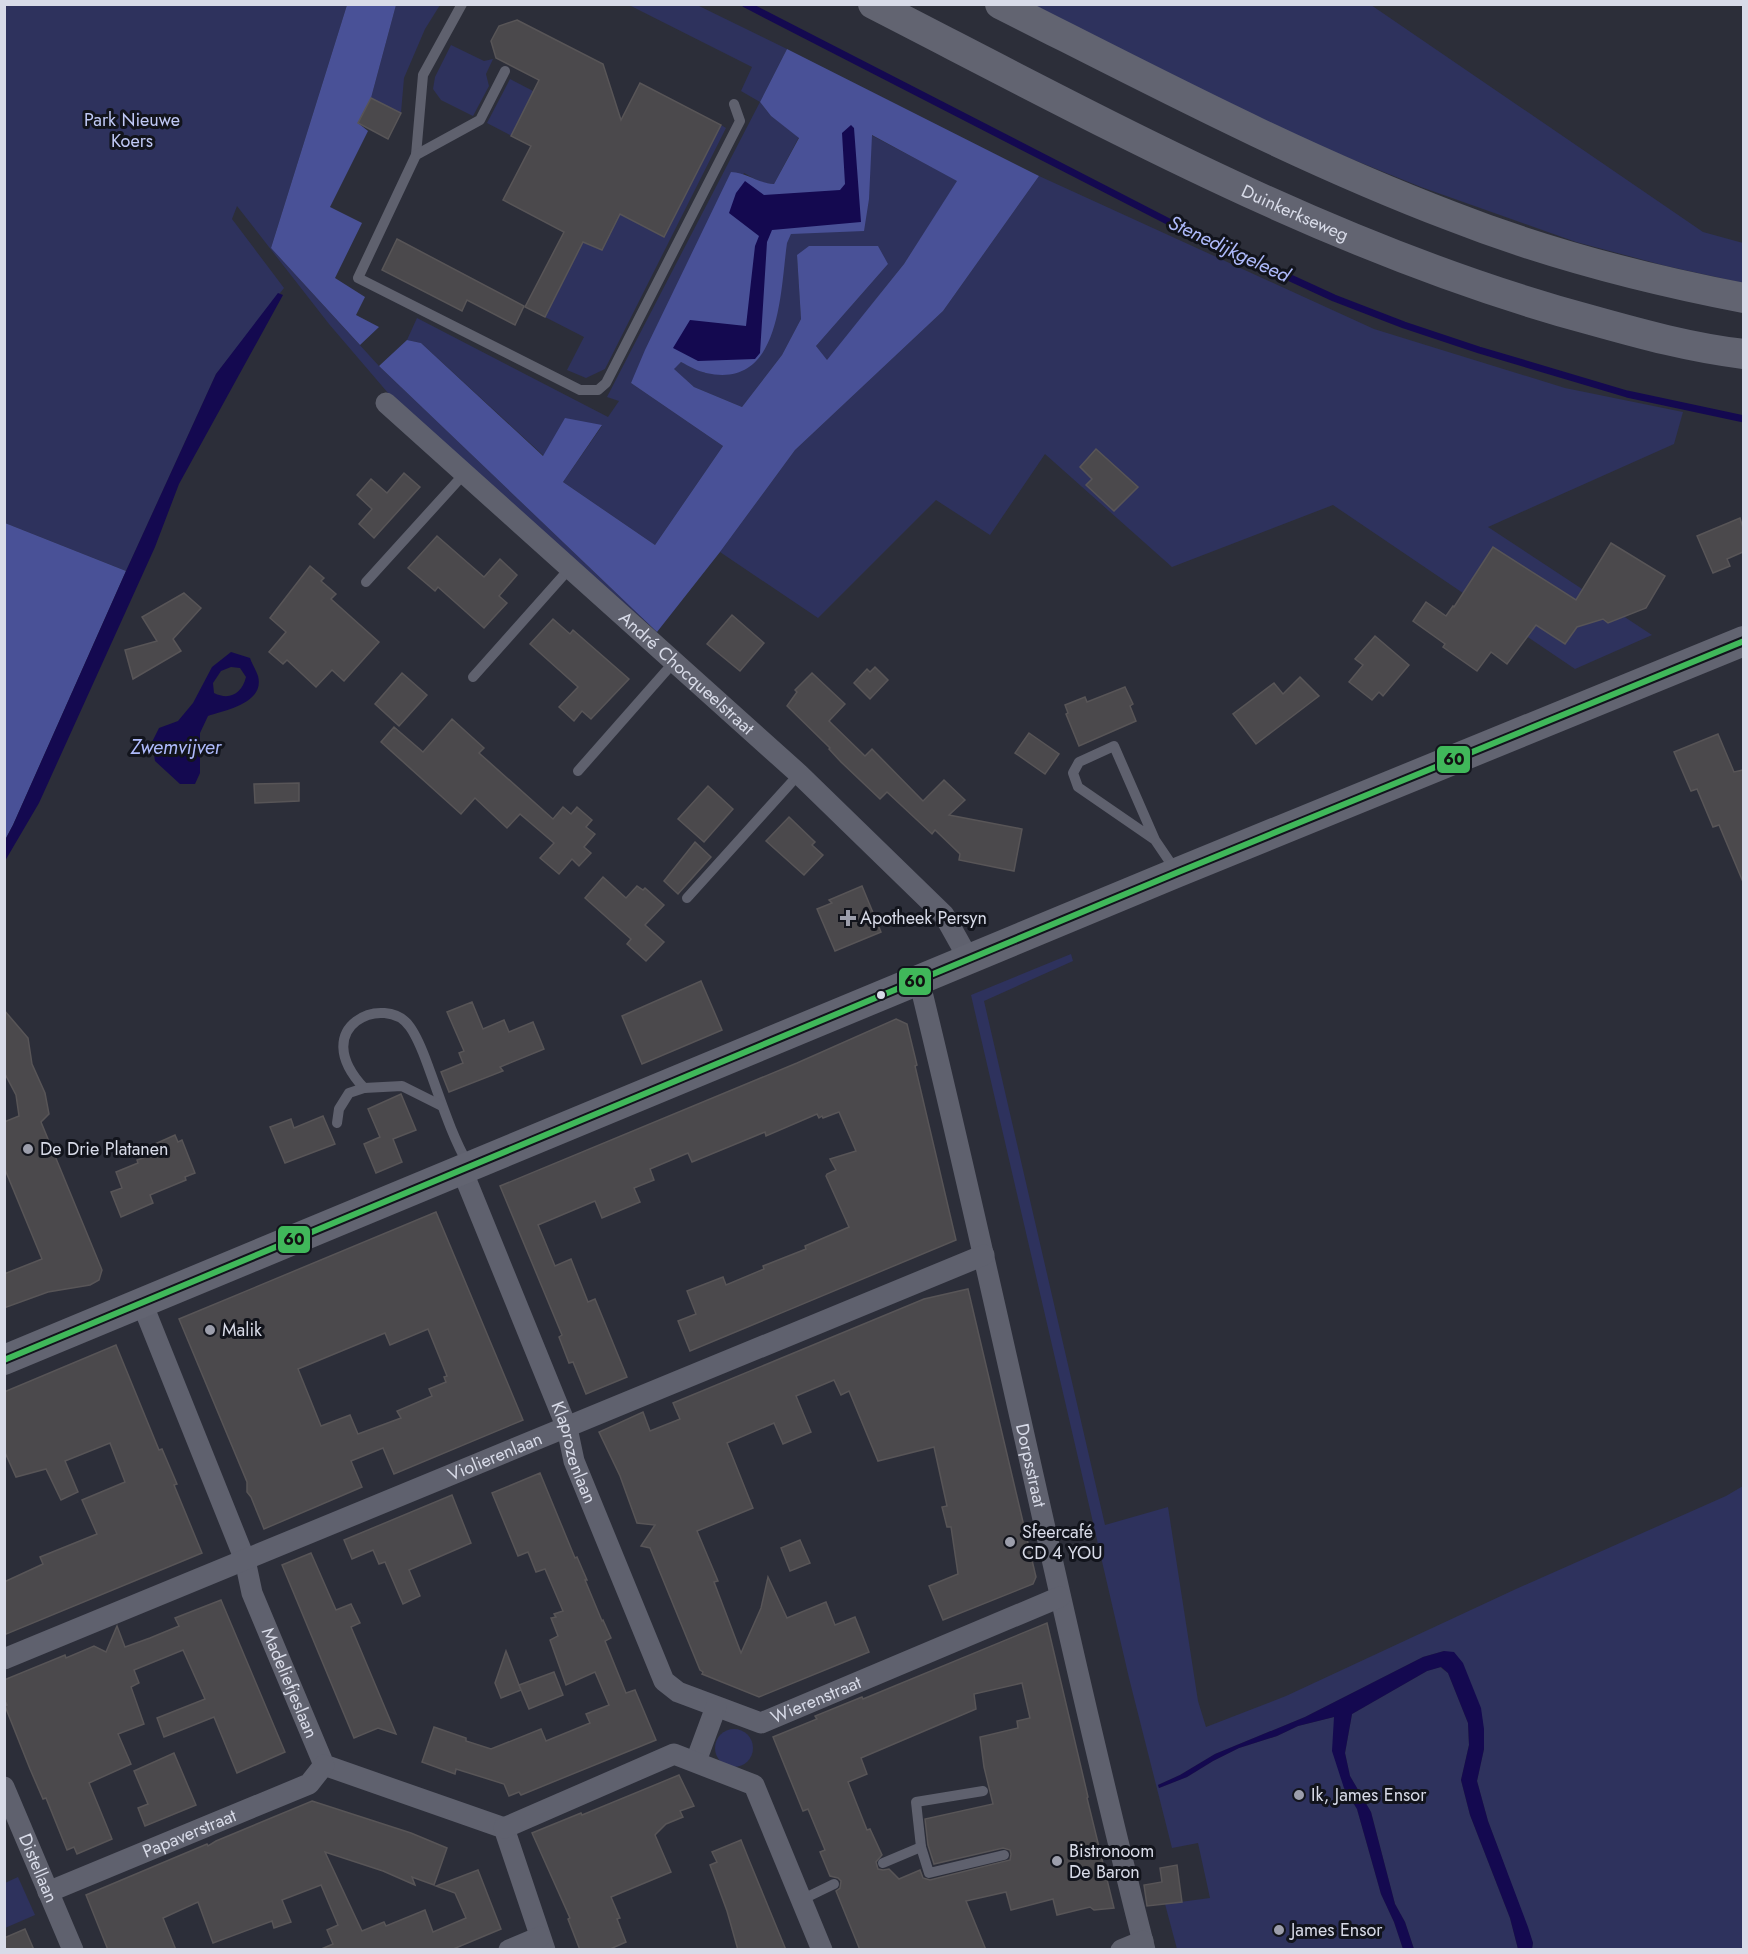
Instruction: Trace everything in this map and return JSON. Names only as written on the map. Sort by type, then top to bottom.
[{"type":"main road","name":"Duinkerkseweg","points":[[873,4],[1110,126],[1295,214],[1474,284],[1544,308],[1637,333],[1743,354]]},
{"type":"main road","points":[[1000,4],[1237,123],[1350,175],[1453,217],[1569,256],[1696,289],[1743,298]]},
{"type":"main road","points":[[1637,333],[1717,361],[1743,366]]},
{"type":"main road","points":[[4,1360],[1176,873],[1743,641]]},
{"type":"street","name":"André Chocqueelstraat","points":[[386,403],[799,774],[944,915],[963,949],[966,960]]},
{"type":"street","name":"Dorpsstraat","points":[[919,980],[1111,1816],[1144,1945]]},
{"type":"street","name":"Klaprozenlaan","points":[[466,1168],[567,1428],[574,1461],[664,1681],[678,1692],[716,1707]]},
{"type":"street","name":"Violierenlaan","points":[[4,1659],[984,1255]]},
{"type":"street","name":"Madeliefjeslaan","points":[[142,1303],[245,1560],[252,1593],[324,1765]]},
{"type":"street","name":"Wierenstraat","points":[[716,1707],[761,1723],[1060,1597]]},
{"type":"street","points":[[696,1761],[716,1707]]},
{"type":"street","points":[[324,1765],[504,1828],[674,1754],[696,1761],[754,1785],[822,1950]]},
{"type":"street","name":"Papaverstraat","points":[[48,1892],[309,1784],[324,1765]]},
{"type":"street","name":"Distellaan","points":[[4,1787],[73,1950]]},
{"type":"street","points":[[504,1828],[543,1943],[509,1950]]},
{"type":"street","points":[[1121,1950],[1144,1945]]},
{"type":"lane","points":[[462,4],[423,75],[416,155],[358,278],[580,390],[598,390],[606,383],[740,121],[734,104]]},
{"type":"lane","points":[[416,155],[480,120],[505,71]]},
{"type":"lane","points":[[366,582],[465,473]]},
{"type":"lane","points":[[473,677],[570,568]]},
{"type":"lane","points":[[578,771],[674,662]]},
{"type":"lane","points":[[1155,840],[1078,787],[1073,773],[1079,762],[1114,746],[1155,840],[1176,873]]},
{"type":"lane","points":[[687,898],[799,774]]},
{"type":"lane","points":[[364,1088],[353,1077],[346,1062],[342,1044],[347,1029],[358,1019],[379,1012],[397,1017],[409,1025],[422,1049],[466,1168]]},
{"type":"lane","points":[[337,1123],[339,1109],[349,1093],[364,1088],[402,1086],[442,1106]]},
{"type":"lane","points":[[983,1791],[916,1802],[921,1847],[929,1873],[1004,1855]]},
{"type":"lane","points":[[883,1863],[921,1847]]},
{"type":"lane","points":[[801,1900],[834,1884]]},
{"type":"green space","name":"Park Nieuwe Koers","points":[[4,5],[347,5],[271,248],[379,366],[657,632],[394,400],[329,324],[237,206],[232,219],[284,288],[216,374],[126,571],[5,523]]},
{"type":"green space","points":[[396,5],[440,5],[425,29],[404,78],[401,113],[371,98]]},
{"type":"green space","points":[[629,5],[697,5],[787,49],[760,102],[741,91],[752,67]]},
{"type":"green space","points":[[1029,5],[1371,5],[1703,232],[1743,243],[1743,283],[1666,266],[1576,242],[1421,187],[1334,152],[1247,113]]},
{"type":"green space","points":[[451,45],[484,61],[493,59],[486,74],[489,86],[473,116],[441,100],[433,89],[435,77]]},
{"type":"green space","points":[[510,79],[535,92],[512,136],[487,123]]},
{"type":"green space","points":[[760,102],[771,116],[799,137],[774,184],[762,183],[744,173],[631,383],[723,446],[655,545],[563,482],[602,426],[544,456],[421,343],[407,340],[417,318],[608,417],[619,401],[607,397]]},
{"type":"green space","points":[[721,125],[726,128],[605,369],[586,378],[567,370],[584,337],[545,317],[583,242],[602,250],[620,214],[664,236]]},
{"type":"green space","points":[[871,135],[958,181],[904,264],[827,361],[816,346],[888,264],[797,255],[801,319],[782,355],[742,407],[694,387],[673,369],[681,362],[705,373],[791,234],[870,162]]},
{"type":"green space","points":[[1039,176],[1374,329],[1565,388],[1683,412],[1674,444],[1488,527],[1652,635],[1575,669],[1333,505],[1172,567],[1045,454],[990,535],[936,500],[818,618],[720,552],[795,450],[943,311]]},
{"type":"green space","points":[[1071,954],[1073,961],[984,1001],[1105,1525],[1168,1507],[1198,1701],[1206,1727],[1286,1696],[1516,1589],[1726,1496],[1743,1486],[1743,1949],[1532,1949],[1533,1943],[1488,1821],[1477,1781],[1484,1749],[1444,1651],[1423,1657],[1305,1717],[1215,1754],[1158,1785],[1159,1788],[1187,1777],[1239,1748],[1277,1736],[1298,1726],[1334,1717],[1344,1788],[1357,1809],[1381,1894],[1403,1949],[1177,1949],[1165,1904],[1210,1898],[1198,1843],[1172,1848],[1129,1678],[971,995]]},
{"type":"green space","points":[[1440,1667],[1448,1673],[1468,1723],[1469,1745],[1461,1780],[1470,1815],[1510,1918],[1518,1949],[1414,1949],[1405,1922],[1395,1904],[1371,1812],[1350,1776],[1345,1753],[1352,1714],[1427,1671]]},
{"type":"green space","points":[[734,1729],[747,1735],[753,1748],[747,1761],[734,1767],[721,1761],[715,1748],[721,1735]]},
{"type":"green space","points":[[18,1877],[35,1915],[5,1928],[5,1883]]},
{"type":"shaded area","points":[[347,5],[396,5],[371,98],[358,123],[368,131],[330,207],[362,223],[335,278],[365,297],[356,315],[379,327],[360,345],[271,248]]},
{"type":"shaded area","points":[[787,49],[1039,176],[943,311],[795,450],[720,552],[657,632],[379,366],[407,340],[421,343],[543,456],[565,418],[602,425],[563,482],[655,545],[723,446],[631,383],[731,172],[774,184],[799,138],[771,116],[760,102]],"holes":[[[872,135],[957,181],[904,264],[827,360],[816,346],[888,264],[878,246],[809,246],[797,255],[801,319],[782,355],[742,407],[694,387],[674,369],[681,362],[706,373],[731,374],[749,367],[763,353],[778,311],[787,243],[791,234],[864,231],[869,199]]]},
{"type":"shaded area","points":[[5,523],[126,571],[5,840]]},
{"type":"water","points":[[851,125],[854,128],[861,222],[772,230],[767,242],[760,353],[755,359],[698,361],[673,348],[690,320],[746,326],[755,246],[759,236],[729,213],[736,193],[745,181],[764,195],[840,190],[845,184],[842,133]]},
{"type":"water","points":[[278,293],[283,295],[179,484],[155,547],[39,803],[5,861],[5,840],[216,374]]},
{"type":"water","name":"Zwemvijver","points":[[231,652],[250,658],[258,676],[259,685],[256,693],[242,704],[208,716],[200,733],[200,773],[195,784],[180,784],[155,761],[152,742],[159,728],[178,721],[193,703],[212,667]],"holes":[[[231,667],[240,668],[246,677],[238,691],[230,696],[214,693],[213,683],[221,671]]]},
{"type":"water","points":[[1444,1651],[1454,1652],[1463,1663],[1481,1708],[1484,1749],[1477,1781],[1488,1821],[1528,1927],[1533,1943],[1532,1949],[1518,1949],[1510,1918],[1470,1815],[1461,1780],[1469,1745],[1468,1723],[1448,1673],[1441,1667],[1427,1671],[1352,1714],[1345,1753],[1350,1776],[1371,1812],[1395,1904],[1405,1922],[1414,1949],[1403,1949],[1381,1894],[1357,1809],[1344,1788],[1332,1751],[1334,1717],[1298,1726],[1277,1736],[1239,1748],[1187,1777],[1159,1788],[1158,1785],[1215,1754],[1305,1717],[1423,1657]]},
{"type":"building","points":[[517,20],[603,64],[621,120],[640,83],[721,125],[664,237],[620,214],[602,250],[583,242],[545,317],[525,307],[564,232],[503,200],[531,146],[511,136],[539,80],[496,58],[491,41],[499,26]]},
{"type":"building","points":[[371,98],[401,113],[388,139],[358,123]]},
{"type":"building","points":[[397,239],[524,306],[515,325],[467,300],[462,311],[382,270]]},
{"type":"building","points":[[1096,449],[1138,487],[1114,511],[1086,485],[1092,479],[1080,467]]},
{"type":"building","points":[[404,473],[420,487],[374,538],[359,524],[372,509],[357,495],[371,479],[387,493]]},
{"type":"building","points":[[1740,518],[1743,528],[1743,552],[1727,559],[1730,566],[1713,573],[1697,536]]},
{"type":"building","points":[[437,536],[484,577],[500,559],[517,575],[499,596],[507,603],[484,628],[438,587],[435,591],[408,568]]},
{"type":"building","points":[[1611,543],[1665,576],[1646,608],[1608,623],[1603,619],[1577,627],[1565,644],[1536,625],[1507,664],[1491,652],[1477,671],[1443,647],[1445,644],[1413,621],[1426,602],[1446,616],[1493,547],[1576,600]]},
{"type":"building","points":[[310,566],[324,578],[321,581],[336,594],[331,599],[379,642],[344,681],[332,670],[316,687],[287,660],[283,664],[269,652],[286,632],[270,618]]},
{"type":"building","points":[[184,593],[201,608],[173,639],[181,651],[133,679],[125,650],[157,641],[142,617]]},
{"type":"building","points":[[732,615],[764,643],[740,671],[707,644]]},
{"type":"building","points":[[553,619],[570,634],[573,630],[629,679],[591,719],[582,711],[574,721],[559,707],[578,687],[530,644]]},
{"type":"building","points":[[1375,636],[1409,665],[1383,696],[1379,692],[1372,700],[1349,682],[1363,665],[1355,659]]},
{"type":"building","points":[[875,667],[888,680],[870,699],[854,683],[867,669],[870,672]]},
{"type":"building","points":[[402,673],[427,695],[399,726],[375,704]]},
{"type":"building","points":[[812,673],[845,704],[829,721],[865,756],[872,749],[923,801],[944,780],[965,800],[949,815],[1022,829],[1014,871],[959,860],[960,854],[935,830],[932,834],[887,792],[880,799],[841,762],[787,706],[797,692],[795,690]]},
{"type":"building","points":[[1300,677],[1319,696],[1256,744],[1233,714],[1274,683],[1283,694]]},
{"type":"building","points":[[1125,687],[1133,704],[1130,706],[1136,721],[1079,746],[1066,714],[1068,713],[1065,705],[1085,697],[1087,702]]},
{"type":"building","points":[[452,719],[484,748],[479,753],[553,819],[563,807],[571,814],[577,807],[592,820],[586,827],[595,834],[584,847],[591,853],[579,866],[572,859],[559,874],[540,858],[554,843],[520,814],[507,828],[475,798],[461,814],[381,742],[394,727],[423,752]]},
{"type":"building","points":[[1029,733],[1059,754],[1045,774],[1015,753]]},
{"type":"building","points":[[1718,734],[1734,772],[1743,770],[1743,882],[1719,825],[1713,827],[1697,789],[1691,791],[1674,752]]},
{"type":"building","points":[[299,783],[299,801],[255,803],[254,784]]},
{"type":"building","points":[[708,786],[733,809],[704,842],[678,819]]},
{"type":"building","points":[[789,817],[815,842],[812,845],[823,855],[804,875],[766,841]]},
{"type":"building","points":[[695,842],[711,857],[678,894],[664,881]]},
{"type":"building","points":[[603,877],[626,898],[637,886],[643,890],[645,888],[664,905],[645,925],[664,942],[646,961],[627,944],[631,939],[585,898]]},
{"type":"building","points":[[862,886],[881,932],[835,951],[817,909],[832,903],[829,900]]},
{"type":"building","points":[[701,981],[722,1030],[642,1064],[622,1016]]},
{"type":"building","points":[[472,1002],[483,1029],[504,1020],[509,1032],[533,1022],[544,1049],[500,1067],[503,1071],[449,1092],[441,1072],[463,1063],[459,1053],[464,1051],[447,1012]]},
{"type":"building","name":"De Drie Platanen","points":[[4,1010],[28,1038],[32,1064],[45,1093],[49,1114],[41,1122],[102,1270],[99,1280],[90,1285],[48,1292],[4,1308],[4,1274],[42,1259],[4,1167],[4,1122],[19,1116],[16,1095],[4,1072]]},
{"type":"building","points":[[896,1019],[907,1024],[956,1240],[690,1351],[678,1321],[696,1314],[687,1291],[723,1277],[726,1285],[849,1227],[826,1176],[836,1170],[830,1159],[856,1151],[839,1112],[823,1118],[822,1116],[819,1118],[817,1114],[766,1136],[765,1132],[692,1162],[688,1153],[650,1169],[654,1180],[634,1188],[640,1202],[602,1218],[595,1201],[538,1225],[555,1266],[571,1259],[588,1302],[595,1299],[627,1377],[586,1394],[573,1362],[569,1363],[559,1337],[562,1335],[500,1186],[797,1063]]},
{"type":"building","points":[[401,1094],[416,1130],[393,1139],[402,1162],[376,1173],[364,1144],[380,1137],[368,1109]]},
{"type":"building","points":[[323,1116],[335,1144],[285,1163],[270,1127],[291,1119],[294,1128]]},
{"type":"building","points":[[175,1135],[178,1142],[182,1140],[195,1173],[185,1177],[186,1180],[150,1195],[153,1203],[121,1217],[111,1192],[122,1188],[116,1172],[138,1163],[137,1160],[143,1158],[141,1154],[156,1147],[155,1144]]},
{"type":"building","points":[[436,1212],[523,1420],[394,1474],[383,1448],[351,1461],[362,1487],[264,1529],[247,1492],[247,1482],[179,1319]],"holes":[[[428,1329],[447,1376],[444,1377],[446,1382],[429,1389],[432,1396],[397,1411],[401,1418],[358,1434],[350,1415],[321,1426],[298,1369],[385,1333],[390,1345]]]},
{"type":"building","points":[[968,1289],[1036,1577],[1033,1584],[943,1620],[929,1586],[958,1574],[951,1527],[947,1527],[942,1507],[947,1506],[934,1447],[878,1461],[849,1391],[841,1395],[834,1380],[796,1396],[811,1432],[783,1444],[774,1423],[727,1443],[753,1508],[697,1531],[718,1581],[714,1582],[741,1653],[761,1608],[768,1577],[787,1618],[826,1602],[835,1625],[855,1617],[869,1652],[759,1697],[702,1674],[650,1548],[641,1546],[655,1525],[637,1523],[620,1476],[599,1432],[643,1412],[650,1431],[680,1419],[673,1403],[924,1299]]},
{"type":"building","points":[[116,1345],[159,1450],[162,1449],[177,1484],[174,1485],[202,1553],[4,1635],[4,1582],[43,1564],[40,1557],[97,1534],[82,1500],[125,1482],[110,1443],[65,1461],[78,1492],[61,1500],[46,1469],[16,1477],[4,1450],[4,1392]]},
{"type":"building","points":[[540,1473],[611,1638],[605,1641],[626,1693],[635,1690],[656,1740],[521,1795],[519,1792],[509,1796],[504,1784],[456,1769],[455,1774],[422,1762],[434,1727],[491,1749],[541,1729],[546,1741],[590,1723],[586,1714],[609,1705],[595,1672],[566,1685],[550,1640],[558,1636],[551,1618],[556,1617],[554,1614],[563,1611],[545,1569],[536,1572],[528,1552],[518,1556],[492,1493]]},
{"type":"building","points":[[452,1495],[471,1543],[409,1570],[420,1596],[403,1604],[385,1562],[379,1564],[373,1550],[352,1559],[344,1540]]},
{"type":"building","points":[[800,1540],[810,1563],[790,1571],[781,1548]]},
{"type":"building","points":[[311,1553],[336,1610],[351,1604],[360,1623],[351,1627],[396,1734],[378,1728],[354,1738],[282,1565]]},
{"type":"building","points":[[221,1600],[285,1752],[237,1773],[214,1717],[164,1737],[157,1718],[205,1699],[183,1650],[134,1670],[139,1683],[131,1687],[144,1724],[118,1734],[131,1764],[89,1783],[112,1839],[77,1854],[74,1847],[67,1850],[46,1798],[43,1799],[30,1769],[5,1706],[7,1705],[4,1699],[4,1680],[65,1655],[66,1658],[94,1646],[106,1652],[117,1626],[125,1647],[179,1626],[175,1618]]},
{"type":"building","points":[[1047,1623],[1114,1908],[1094,1910],[1090,1907],[1057,1915],[1053,1899],[1011,1910],[1006,1892],[966,1901],[986,1950],[860,1950],[836,1891],[840,1888],[841,1881],[830,1876],[820,1852],[825,1850],[808,1809],[803,1811],[773,1737],[817,1719],[815,1716],[862,1697],[863,1699]],"holes":[[[1022,1683],[1030,1718],[1017,1721],[1018,1728],[980,1737],[993,1804],[925,1819],[928,1845],[934,1864],[1003,1848],[1010,1850],[1010,1860],[930,1880],[923,1878],[920,1870],[899,1879],[889,1869],[878,1869],[876,1862],[882,1855],[870,1829],[867,1830],[848,1782],[867,1774],[861,1758],[976,1709],[974,1694]]]},
{"type":"building","points":[[506,1651],[521,1690],[501,1698],[495,1683]]},
{"type":"building","points":[[554,1672],[563,1695],[529,1709],[519,1685]]},
{"type":"building","points":[[174,1753],[196,1805],[145,1826],[138,1808],[148,1804],[134,1771]]},
{"type":"building","points":[[679,1775],[694,1806],[680,1811],[683,1817],[666,1824],[655,1835],[671,1872],[611,1897],[620,1918],[617,1919],[626,1942],[608,1950],[580,1950],[568,1919],[570,1918],[532,1833]]},
{"type":"building","points":[[312,1801],[411,1833],[447,1848],[434,1885],[412,1877],[415,1885],[383,1871],[325,1852],[362,1931],[384,1922],[386,1926],[425,1910],[433,1932],[466,1918],[455,1893],[436,1886],[478,1870],[501,1929],[451,1950],[319,1950],[333,1944],[327,1930],[338,1925],[321,1885],[282,1900],[291,1922],[274,1928],[272,1921],[213,1943],[198,1902],[163,1918],[176,1950],[108,1950],[86,1895]]},
{"type":"building","points":[[741,1840],[786,1950],[738,1950],[710,1865],[717,1862],[712,1852]]},
{"type":"building","points":[[1177,1865],[1182,1902],[1147,1906],[1144,1885],[1162,1882],[1160,1868]]},
{"type":"building","points":[[25,1929],[34,1950],[4,1950],[4,1938]]},
{"type":"waterway","name":"Stenedijkgeleed","points":[[745,4],[1177,226],[1334,298],[1479,350],[1627,394],[1744,419]]},
{"type":"transit line","name":"60","points":[[4,1360],[1176,873],[1744,641]]},
{"type":"place","name":"Apotheek Persyn","points":[[848,918]]},
{"type":"place","name":"De Drie Platanen","points":[[28,1149]]},
{"type":"place","name":"Malik","points":[[210,1330]]},
{"type":"place","name":"Sfeercafé CD 4 YOU","points":[[1010,1542]]},
{"type":"place","name":"Ik, James Ensor","points":[[1299,1795]]},
{"type":"place","name":"Bistronoom De Baron","points":[[1057,1861]]},
{"type":"place","name":"James Ensor","points":[[1279,1930]]}]
